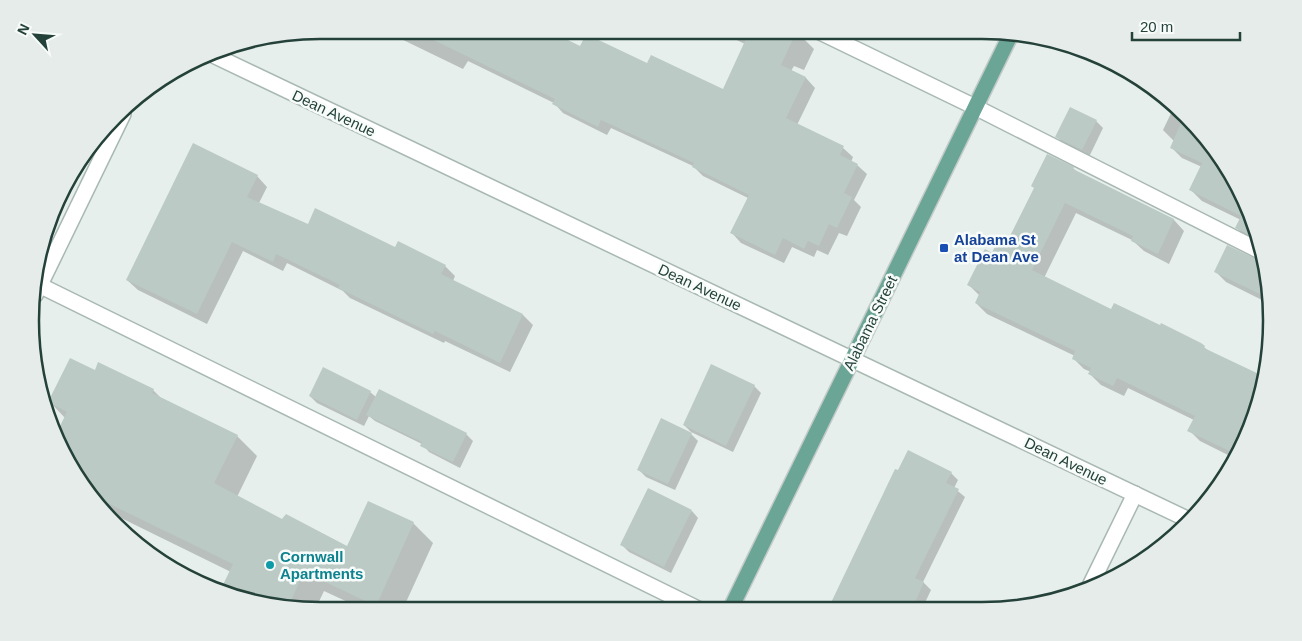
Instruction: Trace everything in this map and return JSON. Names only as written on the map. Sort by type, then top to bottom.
[{"type":"main road","name":"Alabama Street","points":[[734,602],[1008,40]]},
{"type":"street","points":[[835,39],[975,107],[1254,248]]},
{"type":"street","name":"Dean Avenue","points":[[219,58],[1183,517]]},
{"type":"street","points":[[42,281],[118,125]]},
{"type":"street","points":[[40,292],[683,602]]},
{"type":"street","points":[[1093,579],[1135,494]]},
{"type":"building","points":[[432,39],[566,39],[580,46],[584,39],[597,39],[647,63],[651,55],[723,89],[746,39],[793,39],[781,65],[806,77],[786,118],[844,146],[840,155],[858,164],[844,193],[852,197],[837,228],[829,224],[819,246],[808,241],[804,249],[783,238],[775,255],[730,233],[749,195],[692,167],[694,163],[601,120],[598,127],[552,104],[555,99]]},
{"type":"building","points":[[1070,107],[1097,120],[1082,150],[1055,137]]},
{"type":"building","points":[[1182,122],[1205,149],[1226,180],[1242,213],[1250,235],[1235,228],[1241,216],[1189,190],[1202,163],[1170,148]]},
{"type":"building","points":[[193,143],[258,175],[247,197],[308,224],[315,208],[395,247],[398,241],[446,265],[441,274],[523,314],[500,363],[435,331],[433,334],[338,288],[340,285],[276,254],[273,262],[232,242],[197,314],[126,280]]},
{"type":"building","points":[[1047,154],[1074,167],[1073,169],[1174,219],[1158,254],[1131,241],[1133,236],[1065,203],[1032,270],[1111,309],[1114,303],[1160,325],[1161,323],[1201,343],[1205,346],[1204,348],[1258,374],[1242,428],[1231,452],[1187,431],[1195,416],[1117,378],[1113,386],[1088,374],[1091,368],[1072,359],[1075,351],[975,303],[980,292],[967,285],[985,249],[992,253],[998,240],[1006,244],[1034,188],[1031,186]]},
{"type":"building","points":[[1227,245],[1256,258],[1262,295],[1214,272]]},
{"type":"building","points":[[70,358],[95,370],[98,362],[154,389],[152,393],[238,435],[214,483],[282,519],[286,514],[347,546],[368,501],[414,522],[378,602],[368,602],[304,572],[291,601],[248,593],[223,585],[233,564],[106,502],[76,461],[60,428],[67,412],[52,404],[50,398]]},
{"type":"building","points":[[711,364],[755,385],[726,446],[683,425]]},
{"type":"building","points":[[323,367],[371,391],[357,420],[309,396]]},
{"type":"building","points":[[379,389],[467,433],[453,462],[420,446],[422,442],[366,415]]},
{"type":"building","points":[[661,418],[692,433],[668,484],[637,470]]},
{"type":"building","points":[[908,450],[952,472],[946,483],[959,489],[915,578],[924,582],[915,602],[831,602],[895,469],[898,470]]},
{"type":"building","points":[[648,488],[692,510],[664,567],[620,545]]},
{"type":"place","name":"Alabama St at Dean Ave","points":[[944,248]]},
{"type":"place","name":"Cornwall Apartments","points":[[270,565]]}]
